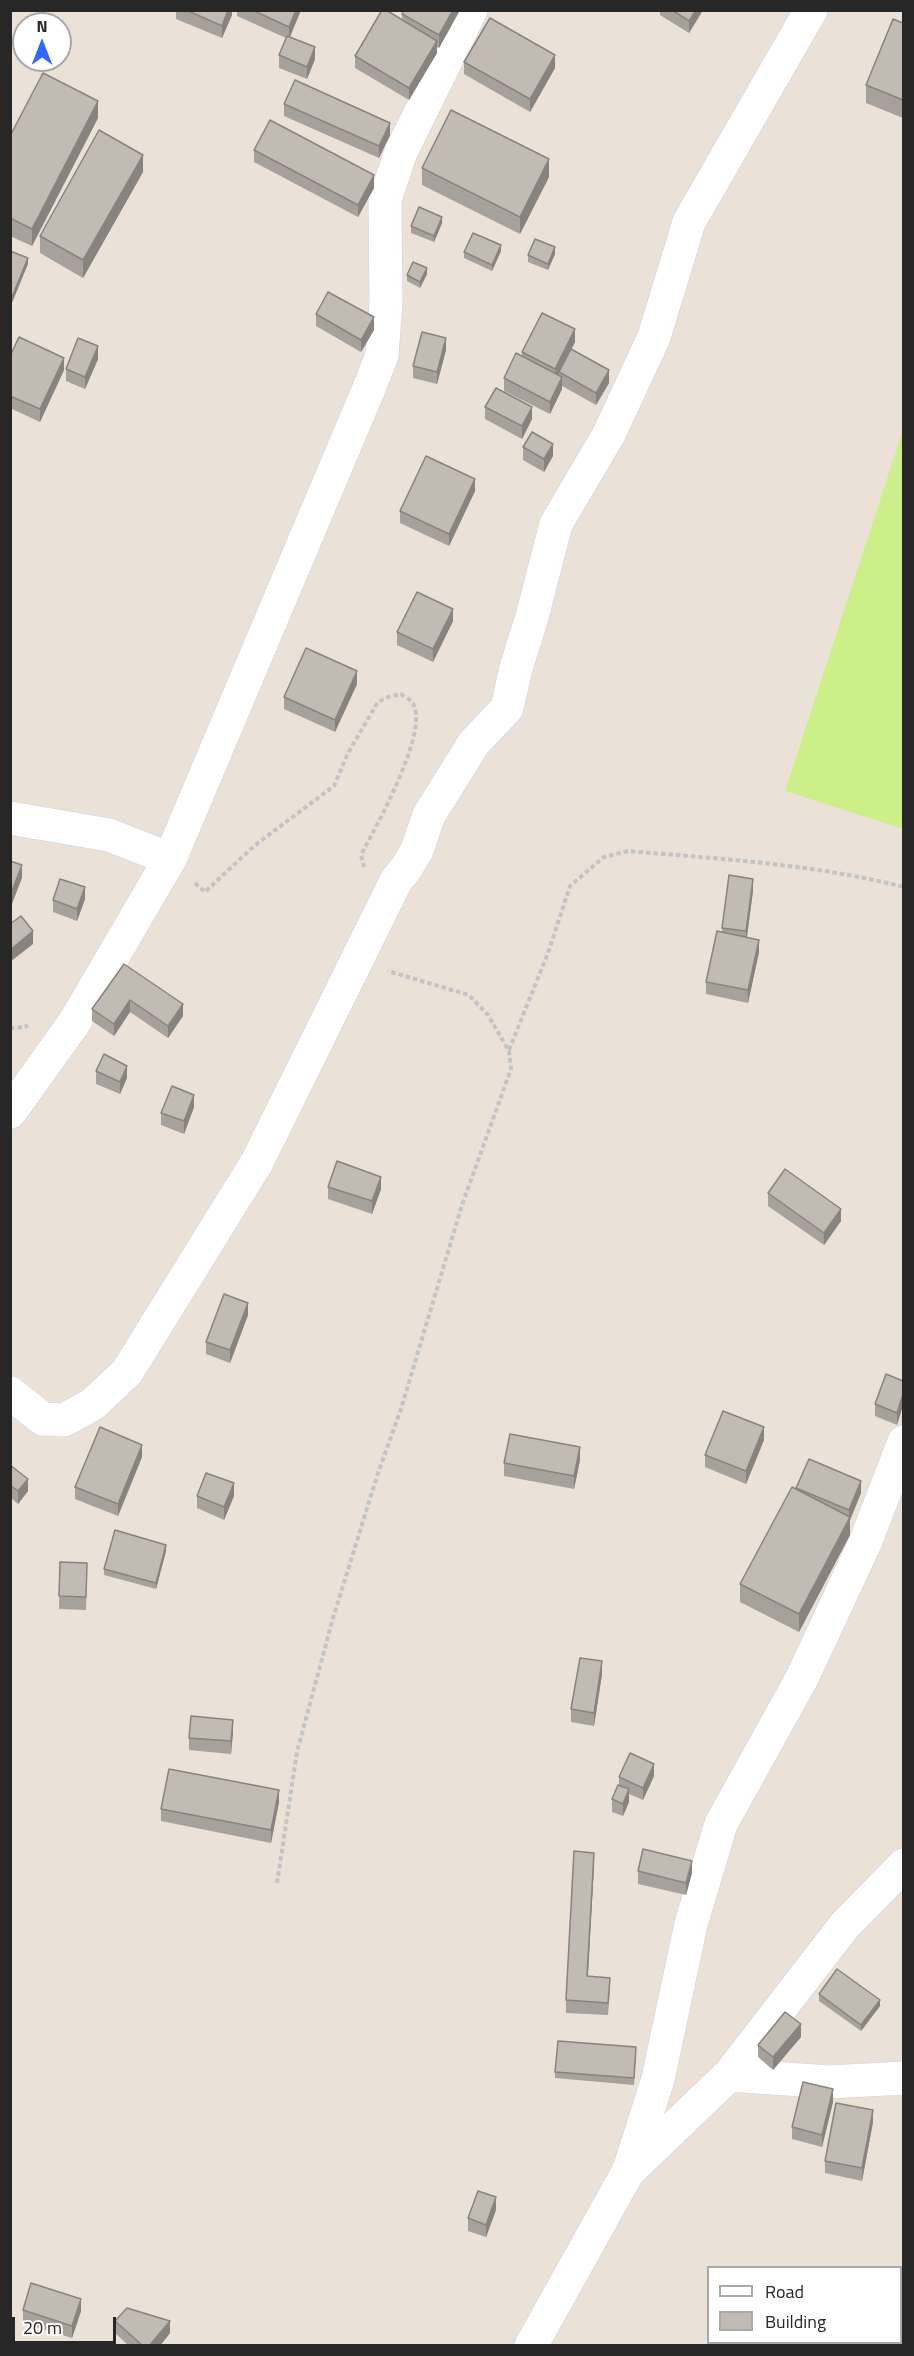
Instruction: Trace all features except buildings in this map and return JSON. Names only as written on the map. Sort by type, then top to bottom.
[{"type":"street","points":[[10,1112],[74,1023],[170,859],[382,355],[386,303],[385,199],[401,152],[471,10]]},
{"type":"street","points":[[10,1393],[43,1419],[64,1420],[93,1404],[127,1372],[257,1162],[396,881],[417,850],[429,815],[474,743],[507,708],[556,524],[609,434],[654,336],[689,222],[810,10]]},
{"type":"street","points":[[10,818],[109,835],[170,859]]},
{"type":"street","points":[[531,2346],[629,2170],[658,2079],[691,1924],[720,1824],[802,1678],[865,1543],[903,1442]]},
{"type":"street","points":[[629,2170],[729,2075],[845,1925],[903,1865]]},
{"type":"street","points":[[729,2075],[829,2082],[903,2078]]},
{"type":"path","points":[[170,859],[205,892],[254,846],[334,786],[348,753],[378,702],[401,694],[412,702],[415,710],[412,743],[400,780],[362,855],[366,880],[396,881]]},
{"type":"path","points":[[509,1050],[548,954],[570,886],[604,857],[628,851],[790,864],[868,878],[903,887]]},
{"type":"path","points":[[277,1883],[297,1752],[333,1618],[377,1476],[405,1398],[462,1205],[511,1069],[509,1050],[488,1015],[469,995],[356,961]]},
{"type":"green space","points":[[903,430],[903,829],[785,791]]}]
